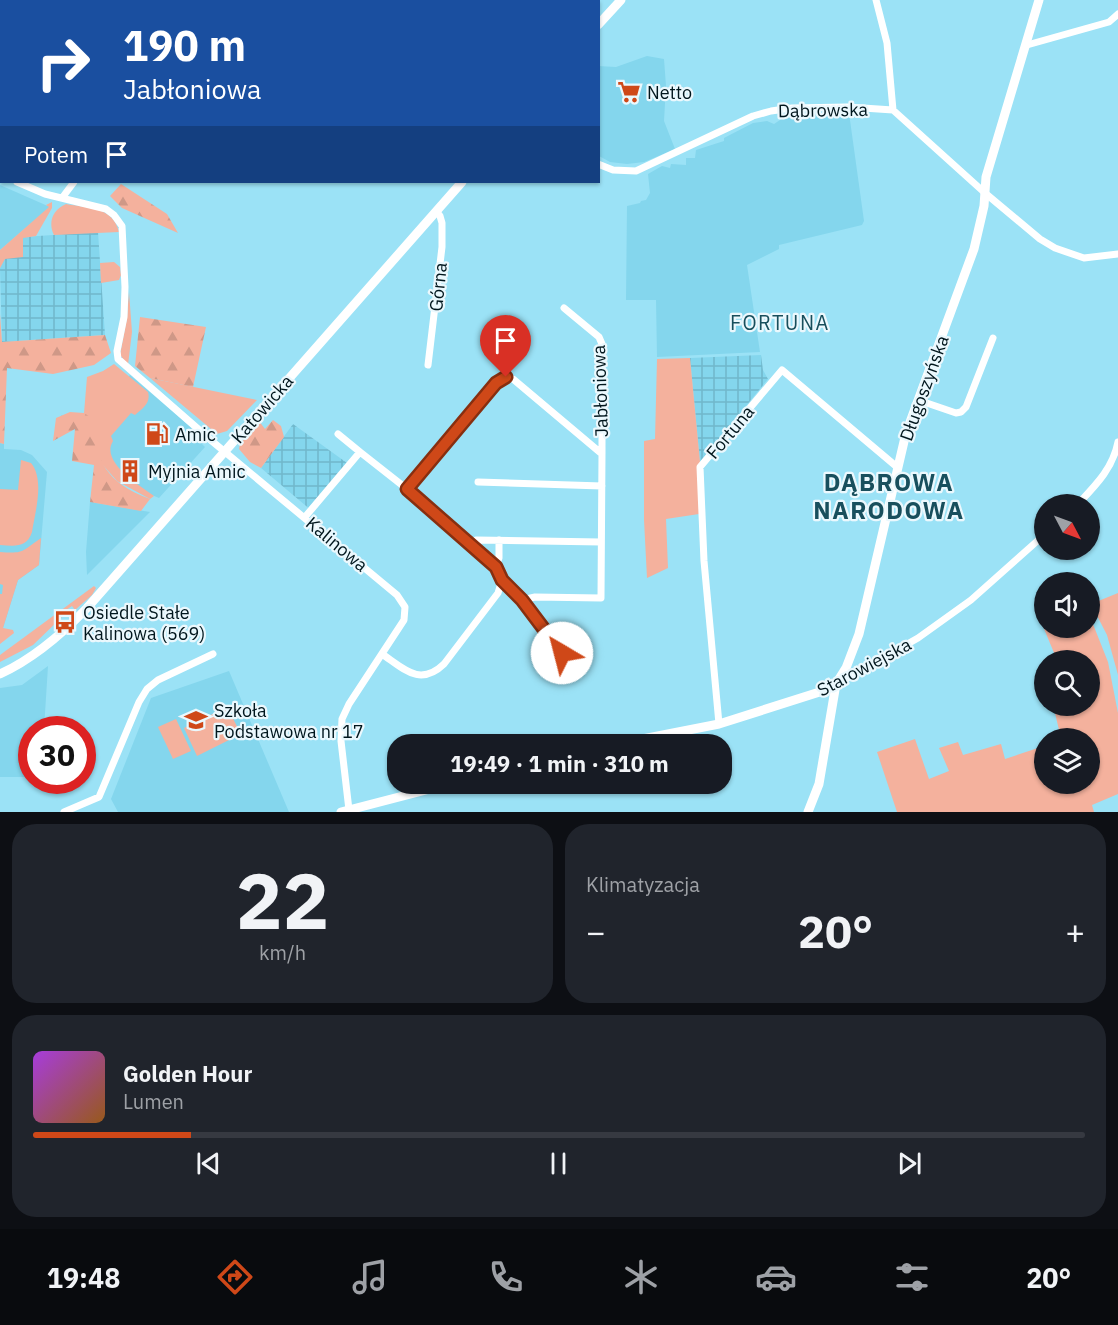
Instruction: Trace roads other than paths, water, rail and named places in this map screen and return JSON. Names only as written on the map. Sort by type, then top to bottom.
[{"type":"street","points":[[600,23],[621,0]]},
{"type":"street","points":[[876,0],[887,43],[893,111]]},
{"type":"street","name":"Długoszyńska","points":[[808,812],[819,783],[836,684],[846,668],[859,634],[897,466],[918,400],[974,249],[984,206],[986,177],[1040,0]]},
{"type":"street","points":[[1028,45],[1109,22],[1118,14]]},
{"type":"street","name":"Dąbrowska","points":[[600,165],[613,170],[636,171],[753,116],[771,111],[848,107],[893,111],[1040,239],[1055,248],[1084,258],[1118,254]]},
{"type":"street","points":[[21,183],[62,198],[73,183]]},
{"type":"street","name":"Katowicka","points":[[0,674],[32,656],[76,620],[461,183]]},
{"type":"street","name":"Kalinowa","points":[[62,198],[94,204],[106,209],[122,226],[124,317],[117,357],[124,366],[397,595],[405,607],[404,620],[349,704],[342,720],[341,741],[352,811]]},
{"type":"street","name":"Górna","points":[[428,365],[442,247],[442,223],[436,211]]},
{"type":"street","name":"Jabłoniowa","points":[[522,600],[535,597],[601,598],[602,344],[599,338],[564,308]]},
{"type":"street","points":[[918,400],[956,413],[961,412],[966,407],[993,338]]},
{"type":"street","name":"Fortuna","points":[[719,724],[704,561],[700,467],[782,370],[897,466]]},
{"type":"street","name":"Jabłoniowa","points":[[407,489],[496,383],[506,377],[513,379],[602,454]]},
{"type":"street","points":[[338,434],[407,489],[496,567],[502,580],[522,600],[562,653]]},
{"type":"street","points":[[1087,494],[1103,477],[1115,456],[1118,442]]},
{"type":"street","points":[[305,517],[360,452]]},
{"type":"street","points":[[478,482],[602,486]]},
{"type":"street","points":[[470,545],[476,540],[601,542]]},
{"type":"street","points":[[496,567],[499,558],[499,540]]},
{"type":"street","name":"Starowiejska","points":[[668,734],[719,724],[829,689],[918,638],[971,600],[1034,544]]},
{"type":"street","points":[[382,654],[410,673],[427,675],[435,672],[444,664],[498,593],[502,580]]},
{"type":"street","points":[[64,812],[99,797],[139,702],[147,689],[158,681],[213,654]]},
{"type":"street","points":[[352,811],[413,794]]},
{"type":"place","name":"Netto","points":[[629,92]]},
{"type":"place","name":"Amic","points":[[157,434]]},
{"type":"place","name":"Myjnia Amic","points":[[130,471]]},
{"type":"place","name":"Osiedle Stałe Kalinowa (569)","points":[[65,622]]},
{"type":"place","name":"Szkoła Podstawowa nr 17","points":[[196,720]]},
{"type":"district","name":"FORTUNA","points":[[780,322]]},
{"type":"district","name":"DĄBROWA NARODOWA","points":[[889,496]]}]
